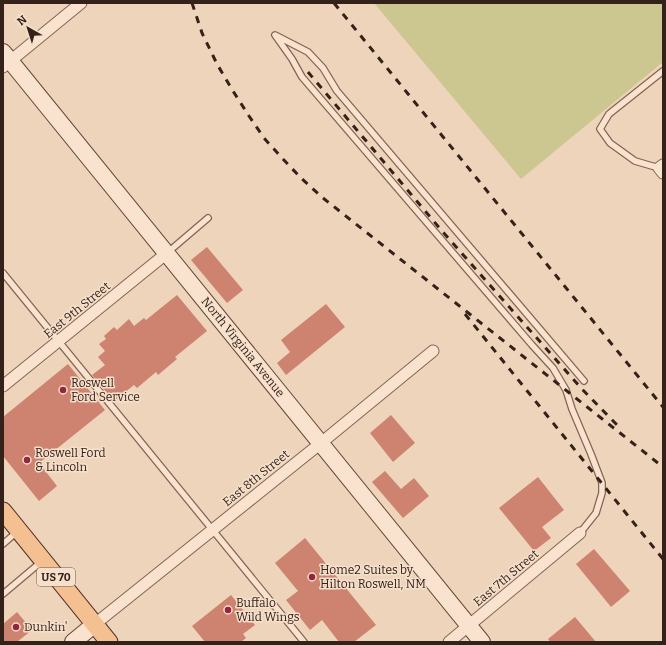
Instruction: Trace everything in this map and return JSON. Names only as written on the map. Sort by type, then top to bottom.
[{"type":"main road","name":"US 70","points":[[3,511],[109,642]]},
{"type":"street","points":[[5,60],[81,3]]},
{"type":"street","name":"North Virginia Avenue","points":[[5,60],[167,253],[482,642]]},
{"type":"street","name":"East 9th Street","points":[[3,386],[167,253]]},
{"type":"street","name":"East 8th Street","points":[[95,624],[433,351]]},
{"type":"street","name":"East 7th Street","points":[[449,642],[580,533]]},
{"type":"street","points":[[73,642],[95,624]]},
{"type":"lane","points":[[580,533],[596,513],[602,493],[602,482],[572,409],[566,390],[553,368],[302,77],[292,59],[275,35],[308,52],[323,68],[337,91],[584,381]]},
{"type":"lane","points":[[662,169],[635,161],[610,143],[600,129],[610,114],[663,71]]},
{"type":"lane","points":[[167,253],[208,218]]},
{"type":"lane","points":[[3,273],[304,642]]},
{"type":"lane","points":[[3,544],[19,531]]},
{"type":"lane","points":[[3,594],[43,561]]},
{"type":"shaded area","points":[[374,3],[663,3],[663,62],[521,179]]},
{"type":"building","points":[[207,247],[243,290],[227,303],[191,260]]},
{"type":"building","points":[[177,295],[207,331],[175,357],[177,359],[158,375],[156,372],[137,388],[134,385],[114,401],[92,375],[105,365],[98,357],[105,351],[99,344],[106,339],[104,336],[114,327],[117,330],[129,319],[134,326],[144,318],[146,320]]},
{"type":"building","points":[[326,304],[345,327],[286,375],[277,363],[290,352],[281,340]]},
{"type":"building","points":[[68,364],[105,410],[39,463],[57,486],[39,501],[3,456],[3,417]]},
{"type":"building","points":[[391,415],[415,443],[393,462],[370,433]]},
{"type":"building","points":[[385,471],[401,489],[414,478],[429,496],[403,518],[372,482]]},
{"type":"building","points":[[538,477],[564,510],[542,527],[551,538],[534,551],[499,508]]},
{"type":"building","name":"Home2 Suites by Hilton Roswell, NM","points":[[305,538],[376,625],[354,642],[339,642],[322,620],[310,630],[286,600],[298,591],[275,563]]},
{"type":"building","points":[[594,549],[630,591],[611,607],[576,564]]},
{"type":"building","name":"Buffalo Wild Wings","points":[[231,595],[255,625],[243,634],[246,638],[241,642],[205,642],[192,626]]},
{"type":"building","name":"Dunkin'","points":[[17,612],[32,630],[17,642],[3,642],[3,624]]},
{"type":"building","points":[[575,617],[596,642],[550,642],[548,639]]},
{"type":"railway","points":[[192,3],[202,33],[217,64],[233,91],[264,138],[302,179],[323,198],[663,467]]},
{"type":"railway","points":[[334,3],[663,407]]},
{"type":"railway","points":[[308,72],[442,231],[581,388],[617,425]]},
{"type":"railway","points":[[465,314],[663,559]]},
{"type":"place","name":"Roswell Ford Service","points":[[63,390]]},
{"type":"place","name":"Roswell Ford & Lincoln","points":[[27,460]]},
{"type":"place","name":"Home2 Suites by Hilton Roswell, NM","points":[[312,577]]},
{"type":"place","name":"Buffalo Wild Wings","points":[[228,610]]},
{"type":"place","name":"Dunkin'","points":[[16,627]]}]
